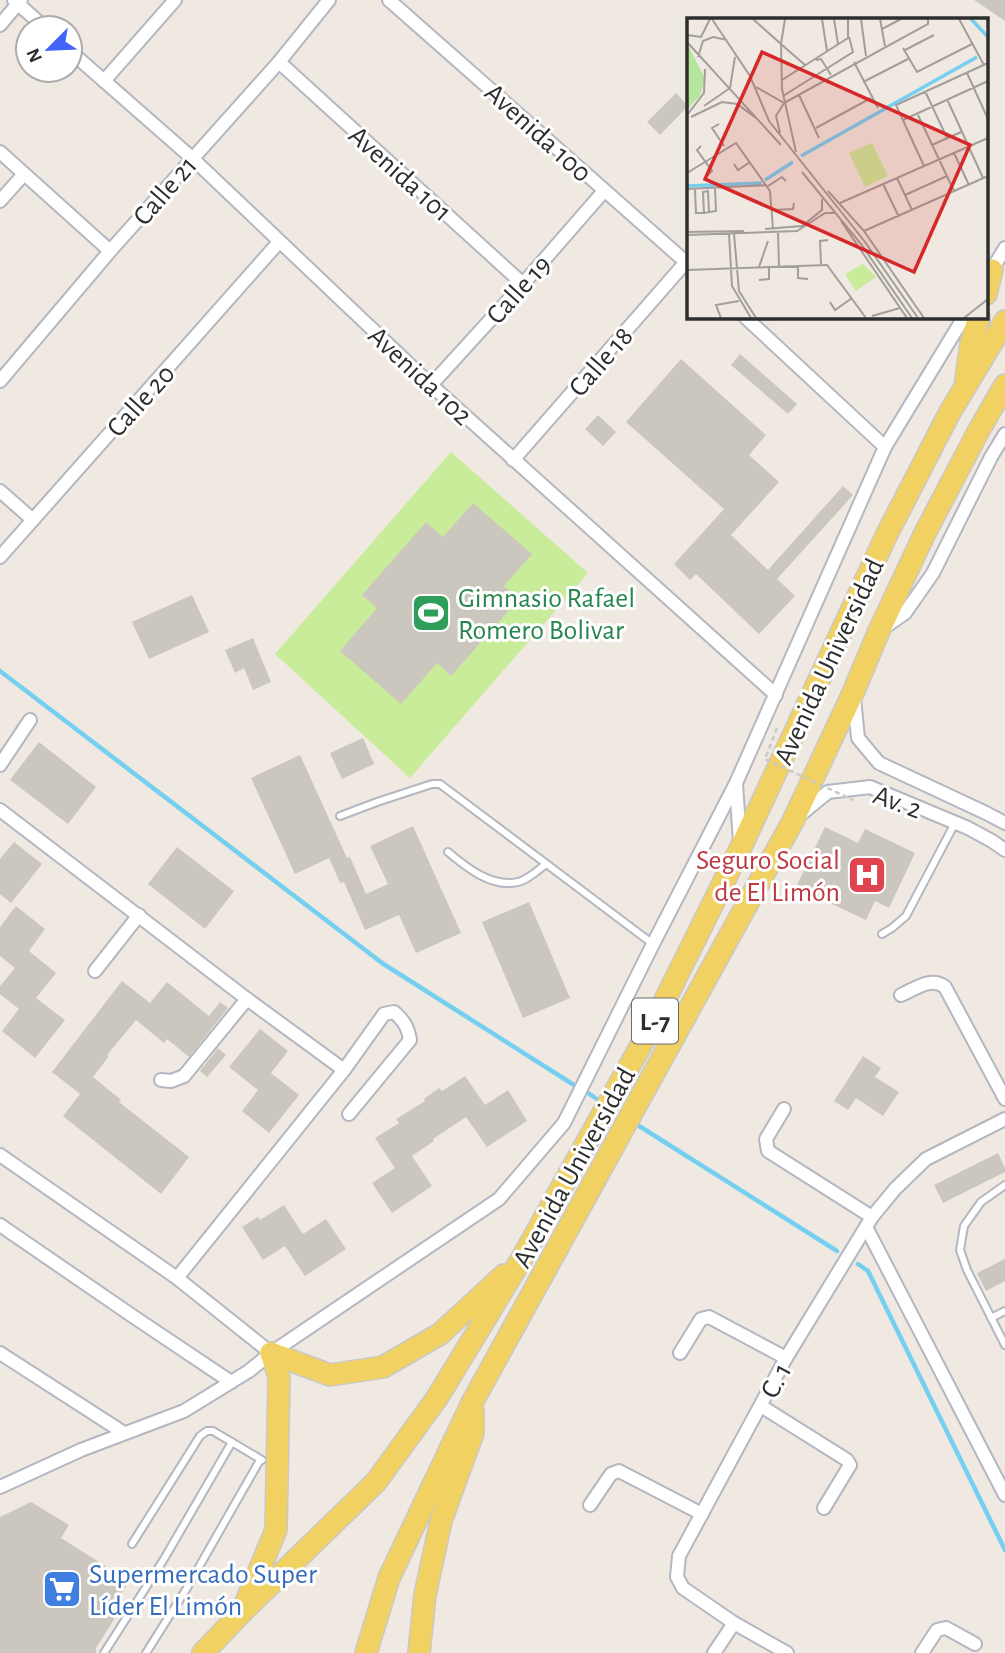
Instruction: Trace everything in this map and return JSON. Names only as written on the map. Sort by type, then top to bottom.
[{"type":"main road","points":[[966,386],[971,343],[979,318]]},
{"type":"main road","name":"Avenida Universidad","points":[[203,1653],[376,1482],[437,1398],[521,1260],[654,1022],[741,847],[887,534],[950,412],[1005,321]]},
{"type":"main road","name":"Avenida Universidad","points":[[366,1653],[389,1578],[472,1401],[793,821],[925,533],[1005,385]]},
{"type":"main road","points":[[271,1353],[330,1375],[383,1367],[440,1334],[521,1260]]},
{"type":"main road","points":[[243,1611],[276,1530],[269,1462],[279,1377],[271,1353]]},
{"type":"main road","points":[[419,1653],[425,1595],[441,1521],[473,1433],[472,1401]]},
{"type":"street","points":[[104,81],[175,0]]},
{"type":"street","name":"Calle 21","points":[[0,381],[110,251],[279,62],[329,0]]},
{"type":"street","name":"Avenida 100","points":[[389,0],[687,263]]},
{"type":"street","points":[[0,25],[18,1],[31,14]]},
{"type":"street","name":"Avenida 101","points":[[279,62],[523,284]]},
{"type":"street","name":"Avenida 102","points":[[84,63],[192,158],[513,460],[776,695]]},
{"type":"street","points":[[0,152],[110,251]]},
{"type":"street","points":[[0,201],[24,174]]},
{"type":"street","name":"Calle 19","points":[[431,385],[604,191]]},
{"type":"street","name":"Calle 20","points":[[0,557],[279,242]]},
{"type":"street","points":[[989,275],[1005,248]]},
{"type":"street","name":"Calle 18","points":[[513,460],[687,263]]},
{"type":"street","points":[[746,318],[885,447]]},
{"type":"street","name":"Avenida Universidad","points":[[0,1487],[124,1433],[184,1411],[249,1371],[271,1353],[499,1199],[564,1123],[736,783],[885,447],[963,318]]},
{"type":"street","name":"Avenida Universidad","points":[[878,632],[905,613],[933,573],[1005,434]]},
{"type":"street","points":[[0,491],[33,520]]},
{"type":"street","name":"Av. 2","points":[[853,693],[858,738],[879,763],[1005,823]]},
{"type":"street","points":[[0,765],[30,720]]},
{"type":"street","points":[[736,783],[741,847]]},
{"type":"street","name":"Av. 2","points":[[793,821],[828,792],[870,787],[955,822],[1005,850]]},
{"type":"street","points":[[0,810],[344,1070]]},
{"type":"street","points":[[95,971],[138,915]]},
{"type":"street","points":[[901,995],[931,982],[938,982],[945,987],[1005,1099]]},
{"type":"street","points":[[161,1080],[172,1082],[184,1076],[247,999]]},
{"type":"street","points":[[177,1278],[344,1070],[384,1014],[394,1012],[404,1020],[410,1040],[349,1114]]},
{"type":"street","points":[[784,1108],[766,1139],[768,1151],[869,1222],[1005,1495]]},
{"type":"street","name":"C. 1","points":[[787,1653],[734,1623],[683,1588],[677,1577],[679,1556],[786,1358],[869,1222],[895,1189],[926,1159],[1005,1119]]},
{"type":"street","points":[[0,1154],[177,1278],[271,1353]]},
{"type":"street","points":[[0,1225],[231,1382]]},
{"type":"street","points":[[680,1353],[701,1319],[709,1317],[786,1358]]},
{"type":"street","points":[[0,1353],[124,1433]]},
{"type":"street","points":[[761,1406],[847,1460],[850,1465],[824,1508]]},
{"type":"street","points":[[590,1505],[611,1474],[619,1472],[702,1514]]},
{"type":"street","points":[[714,1653],[734,1623]]},
{"type":"street","points":[[922,1653],[937,1630],[946,1628],[975,1644]]},
{"type":"lane","points":[[340,816],[421,787],[440,784],[653,944]]},
{"type":"lane","points":[[882,934],[905,916],[955,822]]},
{"type":"lane","points":[[448,852],[470,870],[498,883],[520,882],[546,864]]},
{"type":"lane","points":[[1005,1185],[981,1202],[964,1226],[960,1250],[967,1270],[1005,1345]]},
{"type":"lane","points":[[991,1318],[1005,1311]]},
{"type":"lane","points":[[132,1544],[200,1436],[213,1431],[269,1462],[146,1653]]},
{"type":"lane","points":[[104,1653],[164,1559],[232,1442]]},
{"type":"path","points":[[777,728],[765,759],[853,800]]},
{"type":"green space","name":"Gimnasio Rafael Romero Bolivar","points":[[451,452],[588,573],[410,778],[275,654]]},
{"type":"building","points":[[974,0],[1005,0],[1005,21]]},
{"type":"building","points":[[676,93],[687,105],[660,135],[647,122]]},
{"type":"building","points":[[740,354],[797,404],[788,414],[731,365]]},
{"type":"building","points":[[681,359],[766,435],[749,455],[779,482],[731,535],[768,570],[843,486],[853,495],[777,579],[795,596],[759,634],[696,574],[690,580],[674,564],[724,509],[626,422]]},
{"type":"building","points":[[598,415],[616,432],[603,446],[585,429]]},
{"type":"building","points":[[473,503],[532,554],[504,586],[519,599],[451,676],[437,663],[401,704],[340,651],[377,608],[362,595],[426,522],[443,537]]},
{"type":"building","points":[[192,595],[209,632],[149,659],[132,622]]},
{"type":"building","points":[[253,638],[271,682],[253,690],[244,668],[235,673],[225,650]]},
{"type":"building","points":[[363,738],[374,764],[342,779],[330,753]]},
{"type":"building","points":[[39,742],[96,787],[68,824],[10,780]]},
{"type":"building","points":[[300,755],[366,894],[388,884],[370,846],[413,826],[461,933],[416,953],[399,915],[365,930],[344,882],[340,883],[329,858],[295,874],[251,778]]},
{"type":"building","name":"Seguro Social de El Limón","points":[[825,827],[858,843],[865,829],[915,853],[889,908],[875,901],[866,920],[796,887]]},
{"type":"building","points":[[14,842],[42,864],[11,903],[0,894],[0,859]]},
{"type":"building","points":[[177,847],[234,891],[205,929],[148,884]]},
{"type":"building","points":[[529,902],[570,998],[523,1018],[482,922]]},
{"type":"building","points":[[16,906],[45,929],[29,951],[56,973],[36,998],[65,1020],[35,1058],[2,1031],[19,1009],[0,994],[0,986],[15,968],[0,956],[0,927]]},
{"type":"building","points":[[122,981],[150,1003],[167,982],[209,1016],[220,1002],[228,1008],[189,1057],[167,1039],[164,1043],[136,1020],[93,1077],[121,1100],[119,1102],[189,1157],[161,1194],[63,1116],[80,1094],[52,1072]]},
{"type":"building","points":[[260,1029],[288,1051],[271,1073],[299,1095],[269,1133],[242,1111],[258,1090],[229,1067]]},
{"type":"building","points":[[218,1048],[226,1055],[207,1077],[200,1071]]},
{"type":"building","points":[[863,1056],[881,1068],[875,1077],[899,1092],[883,1116],[856,1098],[848,1110],[834,1101]]},
{"type":"building","points":[[465,1076],[485,1105],[508,1090],[527,1121],[487,1147],[466,1117],[433,1139],[434,1141],[412,1156],[432,1186],[392,1213],[372,1183],[395,1168],[375,1138],[399,1123],[396,1119],[425,1101],[424,1099],[439,1088],[442,1091]]},
{"type":"building","points":[[998,1153],[1005,1172],[943,1203],[934,1185]]},
{"type":"building","points":[[284,1205],[303,1234],[326,1219],[346,1249],[305,1276],[285,1246],[263,1260],[242,1227],[258,1217],[260,1220]]},
{"type":"building","points":[[1005,1259],[1005,1281],[986,1291],[977,1273]]},
{"type":"building","name":"Supermercado Super Líder El Limón","points":[[31,1502],[69,1525],[61,1538],[129,1581],[117,1601],[123,1605],[96,1648],[96,1653],[0,1653],[0,1517]]},
{"type":"waterway","points":[[0,671],[382,963],[574,1085]]},
{"type":"waterway","points":[[588,1093],[600,1101]]},
{"type":"waterway","points":[[636,1124],[837,1251]]},
{"type":"waterway","points":[[858,1264],[868,1271],[1005,1550]]},
{"type":"place","name":"Gimnasio Rafael Romero Bolivar","points":[[431,613]]},
{"type":"place","name":"Seguro Social de El Limón","points":[[867,875]]},
{"type":"place","name":"Supermercado Super Líder El Limón","points":[[62,1589]]}]
